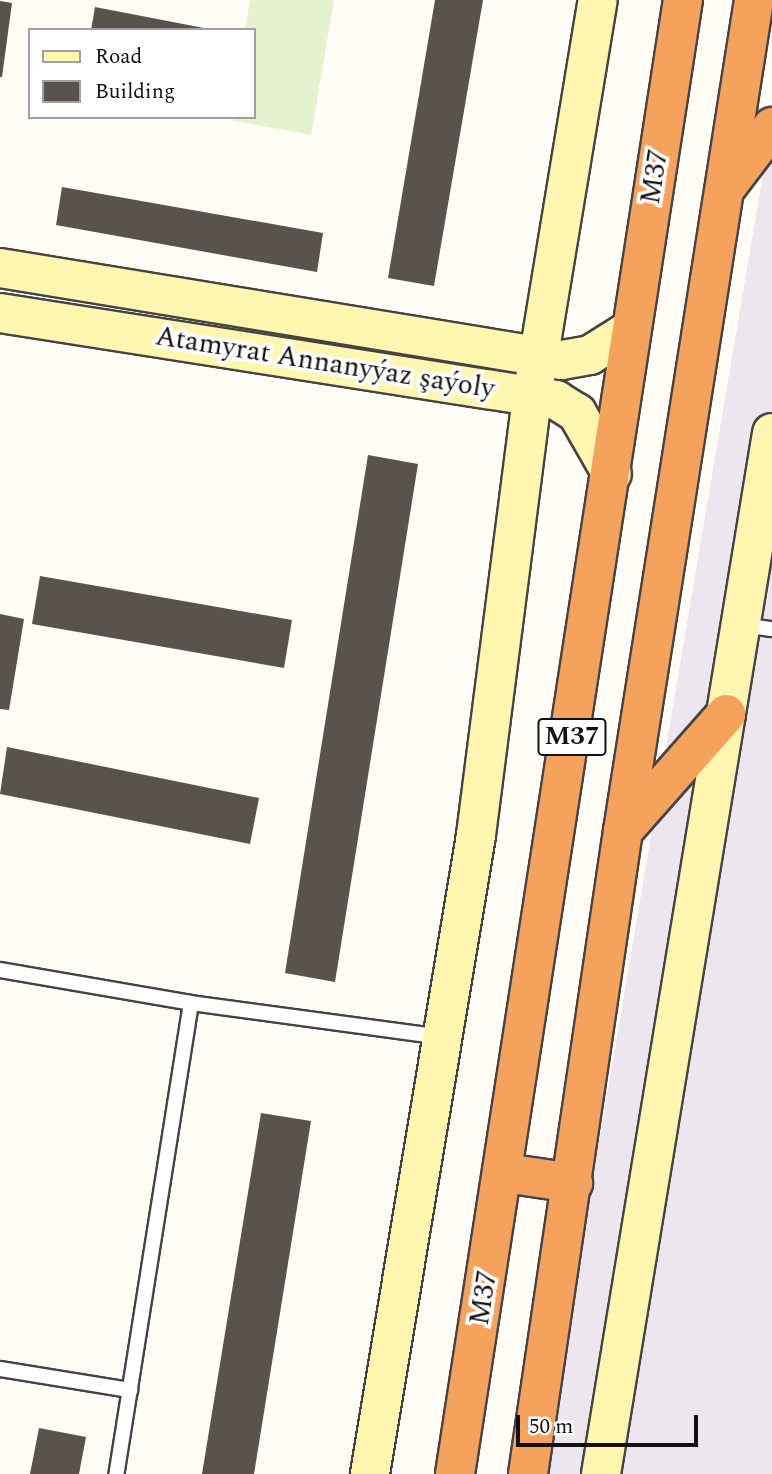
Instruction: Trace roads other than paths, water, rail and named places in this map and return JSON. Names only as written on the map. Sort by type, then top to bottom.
[{"type":"highway","name":"M37","points":[[455,1474],[505,1172],[612,474],[630,330],[683,0]]},
{"type":"highway","name":"M37","points":[[528,1474],[623,831],[721,194],[754,0]]},
{"type":"highway","points":[[721,194],[772,127]]},
{"type":"highway","points":[[623,831],[726,714]]},
{"type":"highway","points":[[505,1172],[573,1183]]},
{"type":"street","points":[[370,1474],[476,835],[532,397],[541,357],[598,0]]},
{"type":"street","name":"Atamyrat Annanyýaz şaýoly","points":[[0,268],[562,360],[590,355],[630,330]]},
{"type":"street","name":"Atamyrat Annanyýaz şaýoly","points":[[0,313],[532,397],[570,407],[612,474]]},
{"type":"street","points":[[601,1474],[726,714],[756,627],[772,433]]},
{"type":"lane","points":[[0,970],[191,1003],[442,1037]]},
{"type":"lane","points":[[116,1474],[191,1003]]},
{"type":"lane","points":[[0,1369],[130,1390]]}]
